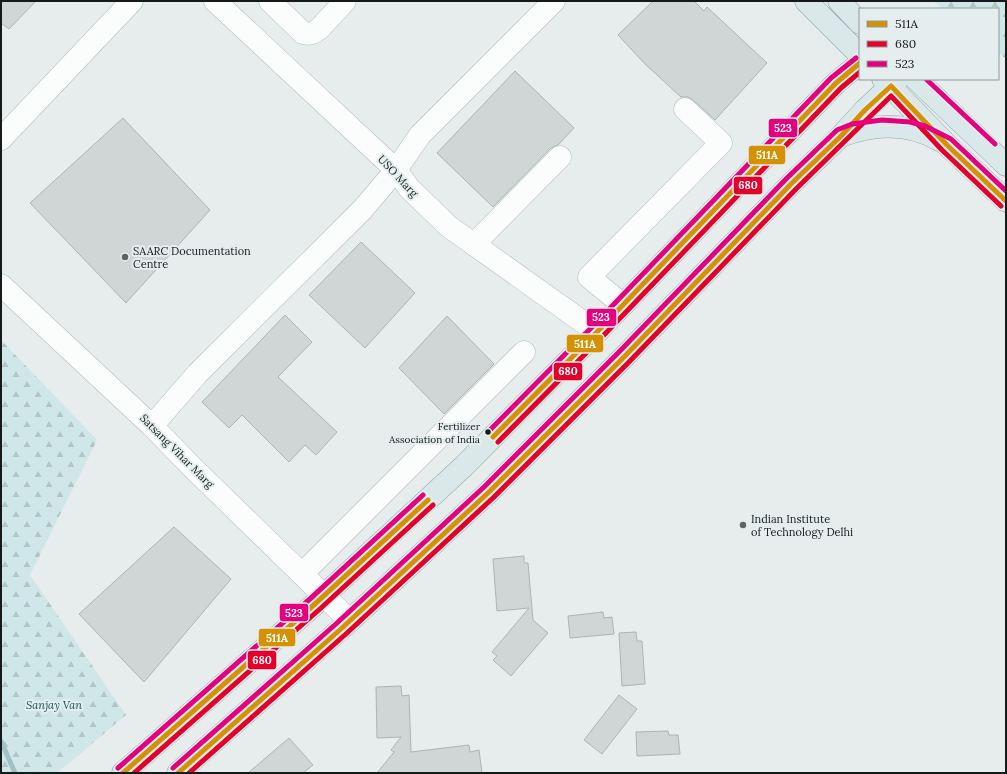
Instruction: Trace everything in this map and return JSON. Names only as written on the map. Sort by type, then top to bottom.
[{"type":"main road","points":[[806,1],[859,54]]},
{"type":"main road","points":[[839,1],[859,22]]},
{"type":"main road","points":[[123,773],[324,596],[464,466],[597,332],[836,83],[859,64]]},
{"type":"main road","points":[[917,80],[1006,165]]},
{"type":"main road","points":[[178,773],[350,621],[489,492],[623,358],[792,183],[841,136],[891,82],[947,145],[1006,201]]},
{"type":"main road","points":[[841,136],[868,128],[896,127],[922,133],[947,145]]},
{"type":"street","points":[[1,139],[132,1]]},
{"type":"street","name":"USO Marg","points":[[215,1],[396,170],[409,188],[448,226],[597,332]]},
{"type":"street","points":[[270,1],[303,32],[309,34],[320,28],[345,1]]},
{"type":"street","points":[[152,426],[198,372],[362,210],[396,170],[420,135],[554,1]]},
{"type":"street","points":[[623,305],[589,277],[721,143],[685,109]]},
{"type":"street","points":[[474,244],[560,157]]},
{"type":"street","name":"Satsang Vihar Marg","points":[[1,285],[152,426],[350,621]]},
{"type":"street","points":[[302,574],[524,352]]},
{"type":"green space","points":[[933,1],[1006,1],[1006,59],[999,54],[999,8],[942,8]]},
{"type":"green space","name":"Sanjay Van","points":[[1,340],[97,440],[30,575],[126,715],[57,773],[1,773]]},
{"type":"building","points":[[1,1],[36,1],[9,29],[1,23]]},
{"type":"building","points":[[653,1],[694,1],[704,11],[707,7],[767,63],[715,120],[693,100],[688,97],[681,97],[645,64],[618,35]]},
{"type":"building","points":[[515,71],[574,128],[558,145],[551,148],[493,207],[437,153]]},
{"type":"building","name":"SAARC Documentation Centre","points":[[123,118],[210,210],[126,303],[30,203]]},
{"type":"building","points":[[361,242],[415,293],[365,348],[309,295]]},
{"type":"building","points":[[285,315],[312,342],[278,377],[337,432],[316,455],[305,445],[289,462],[242,415],[229,428],[202,402]]},
{"type":"building","points":[[447,316],[494,364],[444,414],[399,368]]},
{"type":"building","points":[[174,527],[231,579],[144,682],[79,614]]},
{"type":"building","points":[[524,556],[524,563],[528,563],[533,620],[548,633],[511,676],[493,660],[497,656],[492,652],[529,608],[497,611],[493,559]]},
{"type":"building","points":[[603,612],[604,618],[612,617],[614,634],[570,638],[568,616]]},
{"type":"building","points":[[636,632],[637,641],[642,641],[645,684],[622,686],[619,633]]},
{"type":"building","points":[[401,686],[402,696],[409,695],[411,752],[469,745],[470,752],[479,750],[482,773],[377,773],[394,752],[391,750],[401,737],[377,738],[376,687]]},
{"type":"building","points":[[619,695],[637,709],[602,754],[584,740]]},
{"type":"building","points":[[668,731],[669,735],[678,735],[680,754],[637,756],[636,732]]},
{"type":"building","points":[[289,738],[313,765],[303,773],[248,773]]},
{"type":"waterway","points":[[1,741],[15,773]]},
{"type":"transit line","name":"523","points":[[488,432],[592,327],[831,78],[856,58]]},
{"type":"transit line","name":"511A","points":[[493,437],[597,332],[836,83],[859,64]]},
{"type":"transit line","name":"680","points":[[498,442],[602,337],[841,88],[859,73]]},
{"type":"transit line","name":"523","points":[[927,80],[995,144]]},
{"type":"transit line","name":"511A","points":[[178,773],[342,628],[489,492],[623,358],[792,183],[891,86],[947,145],[1006,201]]},
{"type":"transit line","name":"680","points":[[189,773],[347,633],[494,497],[628,363],[797,188],[891,96],[942,150],[1001,206]]},
{"type":"transit line","name":"523","points":[[173,768],[337,623],[484,487],[618,353],[787,178],[837,130],[852,124],[882,120],[910,122],[925,126],[951,139],[1006,191]]},
{"type":"transit line","name":"523","points":[[118,768],[311,598],[423,495]]},
{"type":"transit line","name":"511A","points":[[123,773],[316,603],[428,500]]},
{"type":"transit line","name":"680","points":[[134,773],[321,608],[433,505]]},
{"type":"place","name":"SAARC Documentation Centre","points":[[125,257]]},
{"type":"place","name":"Fertilizer Association of India","points":[[488,432]]},
{"type":"place","name":"Indian Institute of Technology Delhi","points":[[743,525]]}]
